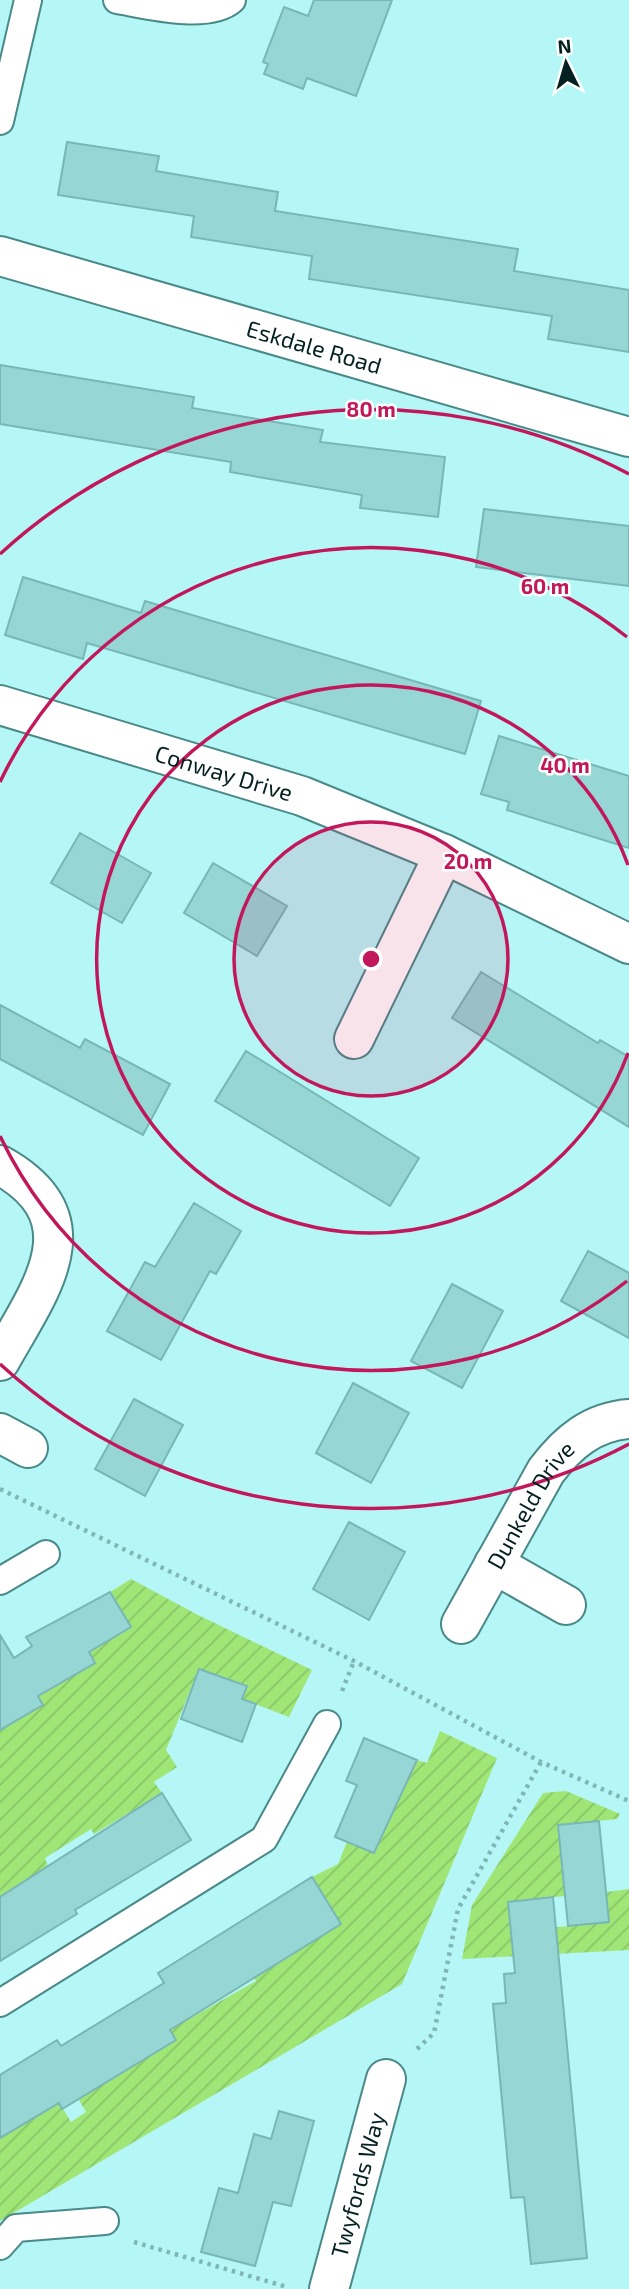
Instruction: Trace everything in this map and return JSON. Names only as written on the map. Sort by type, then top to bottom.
[{"type":"street","name":"Eskdale Road","points":[[0,257],[629,437]]},
{"type":"street","name":"Conway Drive","points":[[0,705],[302,796],[444,854],[629,944]]},
{"type":"street","points":[[354,1039],[444,854]]},
{"type":"street","points":[[0,1165],[37,1191],[50,1215],[55,1250],[45,1280],[0,1362]]},
{"type":"street","name":"Dunkeld Drive","points":[[461,1624],[546,1471],[563,1449],[587,1430],[613,1420],[629,1419]]},
{"type":"street","points":[[494,1564],[566,1605]]},
{"type":"street","name":"Twyfords Way","points":[[329,2289],[386,2079]]},
{"type":"lane","points":[[0,121],[28,0]]},
{"type":"lane","points":[[117,0],[183,11],[226,5],[232,0]]},
{"type":"lane","points":[[0,1581],[46,1553]]},
{"type":"lane","points":[[0,2003],[264,1839],[327,1724]]},
{"type":"lane","points":[[0,2246],[16,2228],[105,2221]]},
{"type":"path","points":[[0,1489],[354,1661],[541,1762],[629,1801]]},
{"type":"path","points":[[386,2079],[435,2033],[458,1909],[541,1762]]},
{"type":"path","points":[[105,2221],[139,2246],[294,2289]]},
{"type":"green space","points":[[131,1579],[312,1670],[289,1717],[242,1699],[246,1686],[199,1669],[166,1750],[177,1767],[154,1782],[162,1793],[94,1834],[91,1829],[45,1858],[48,1867],[0,1897],[0,1731],[43,1705],[16,1661],[89,1652],[131,1627],[110,1592]]},
{"type":"green space","points":[[440,1731],[497,1758],[402,1984],[0,2221],[0,2138],[4,2135],[0,2096],[59,2102],[71,2122],[86,2112],[75,2093],[81,2038],[108,2081],[176,2040],[147,1994],[187,2020],[256,1981],[228,1934],[341,1924],[312,1877],[338,1864],[347,1842],[375,1852],[417,1760],[427,1763]]},
{"type":"green space","points":[[566,1791],[620,1814],[617,1819],[558,1825],[565,1896],[508,1902],[530,1930],[609,1922],[606,1892],[629,1889],[629,1950],[462,1959],[472,1905],[543,1793]]},
{"type":"building","points":[[314,0],[392,0],[356,96],[307,78],[303,89],[264,74],[268,64],[263,62],[284,7],[308,16]]},
{"type":"building","points":[[67,142],[159,156],[156,171],[278,192],[275,211],[518,249],[514,271],[629,290],[629,352],[548,339],[552,316],[309,279],[312,256],[191,237],[194,216],[58,195]]},
{"type":"building","points":[[0,365],[194,397],[192,408],[323,430],[320,442],[445,457],[438,517],[360,508],[362,495],[230,472],[231,462],[0,424]]},
{"type":"building","points":[[484,509],[629,526],[629,586],[476,567]]},
{"type":"building","points":[[23,577],[141,613],[145,601],[481,701],[465,754],[87,643],[83,659],[5,635]]},
{"type":"building","points":[[499,736],[629,776],[629,848],[507,810],[509,802],[481,794]]},
{"type":"building","points":[[80,833],[151,873],[122,923],[51,883]]},
{"type":"building","points":[[213,863],[287,906],[257,956],[184,913]]},
{"type":"building","points":[[481,972],[598,1043],[600,1040],[629,1057],[629,1127],[452,1018]]},
{"type":"building","points":[[0,1005],[80,1048],[85,1039],[170,1084],[143,1135],[0,1059]]},
{"type":"building","points":[[246,1051],[419,1158],[390,1206],[215,1101]]},
{"type":"building","points":[[194,1203],[241,1231],[216,1274],[210,1271],[161,1360],[107,1331],[145,1262],[155,1267]]},
{"type":"building","points":[[588,1251],[629,1273],[629,1338],[561,1301]]},
{"type":"building","points":[[452,1284],[503,1311],[462,1388],[411,1361]]},
{"type":"building","points":[[353,1383],[409,1413],[371,1483],[316,1453]]},
{"type":"building","points":[[134,1399],[183,1425],[145,1496],[95,1469]]},
{"type":"building","points":[[349,1522],[405,1552],[369,1620],[313,1589]]},
{"type":"building","points":[[110,1592],[131,1627],[89,1652],[95,1663],[38,1696],[43,1705],[0,1730],[0,1635],[14,1658],[32,1646],[26,1637]]},
{"type":"building","points":[[199,1669],[247,1686],[242,1699],[256,1704],[242,1742],[181,1719]]},
{"type":"building","points":[[364,1738],[417,1760],[374,1853],[335,1837],[357,1785],[346,1781]]},
{"type":"building","points":[[162,1793],[191,1840],[75,1910],[77,1914],[0,1961],[0,1897]]},
{"type":"building","points":[[599,1821],[609,1922],[568,1926],[558,1825]]},
{"type":"building","points":[[312,1877],[341,1924],[170,2030],[176,2040],[62,2109],[59,2103],[0,2138],[0,2075],[57,2040],[61,2046],[164,1983],[158,1973]]},
{"type":"building","points":[[553,1897],[587,2258],[531,2264],[524,2197],[511,2198],[493,2004],[506,2003],[504,1974],[515,1973],[508,1902]]},
{"type":"building","points":[[279,2111],[314,2121],[291,2206],[273,2202],[255,2266],[201,2252],[219,2188],[238,2193],[254,2134],[271,2139]]}]
